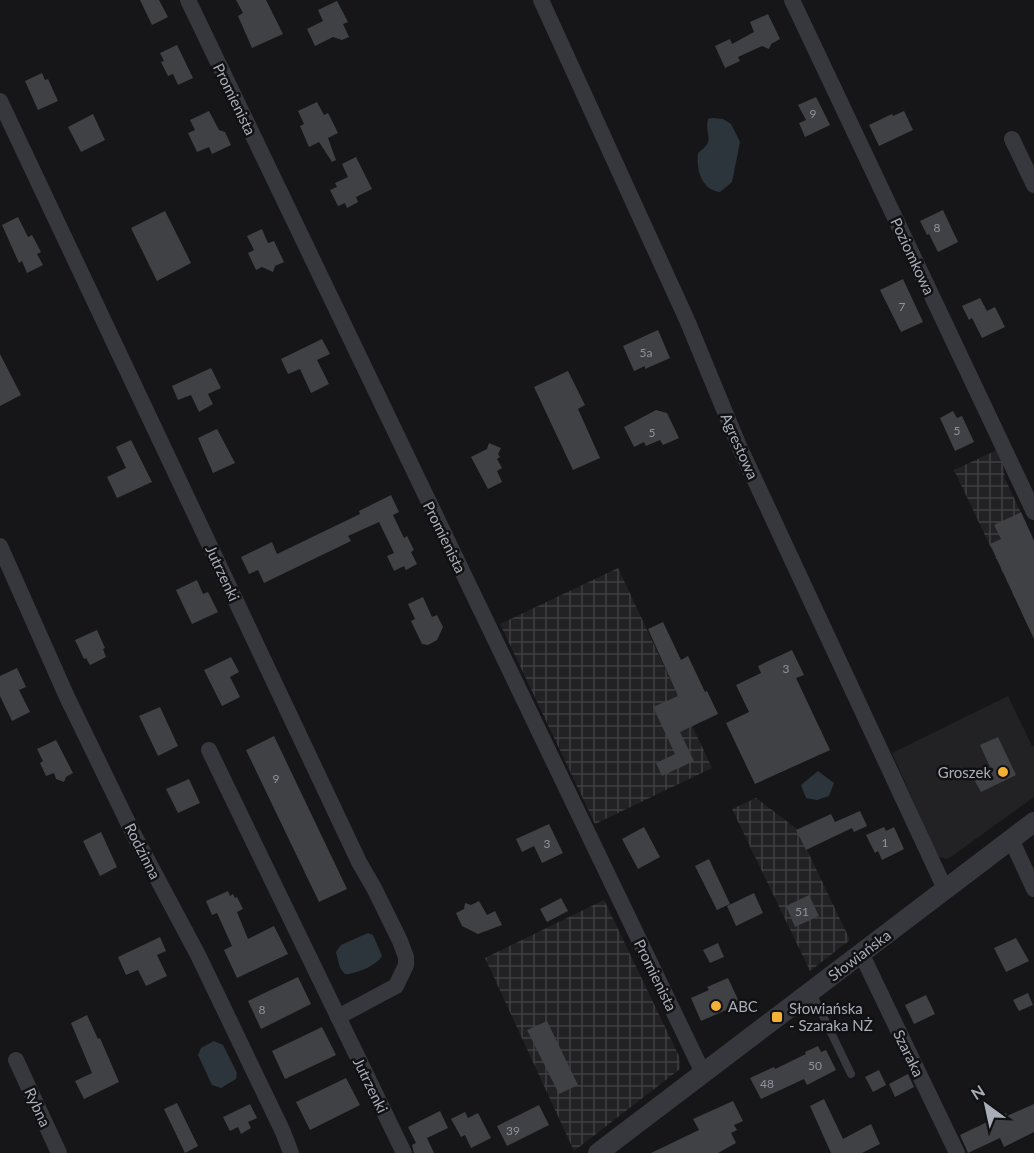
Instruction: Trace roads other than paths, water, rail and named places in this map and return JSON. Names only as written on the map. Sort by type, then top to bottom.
[{"type":"street","name":"Promienista","points":[[188,0],[703,1073]]},
{"type":"street","name":"Agrestowa","points":[[540,0],[687,320],[739,446],[945,889]]},
{"type":"street","name":"Poziomkowa","points":[[792,0],[1034,512]]},
{"type":"street","name":"Jutrzenki","points":[[0,101],[406,957],[404,973],[396,986],[338,1017]]},
{"type":"street","points":[[1012,139],[1034,185]]},
{"type":"street","name":"Rodzinna","points":[[0,546],[67,697],[134,835],[198,955],[291,1153]]},
{"type":"street","name":"Jutrzenki","points":[[209,750],[404,1153]]},
{"type":"street","name":"Słowiańska","points":[[598,1153],[1034,822]]},
{"type":"street","points":[[1011,839],[1034,889]]},
{"type":"street","name":"Szaraka","points":[[861,953],[957,1153]]},
{"type":"street","name":"Rybna","points":[[16,1060],[59,1153]]},
{"type":"lane","points":[[811,991],[851,1074]]},
{"type":"place","name":"Groszek","points":[[1003,772]]},
{"type":"place","name":"ABC","points":[[716,1006]]},
{"type":"place","name":"Słowiańska - Szaraka NŻ","points":[[777,1017]]}]
